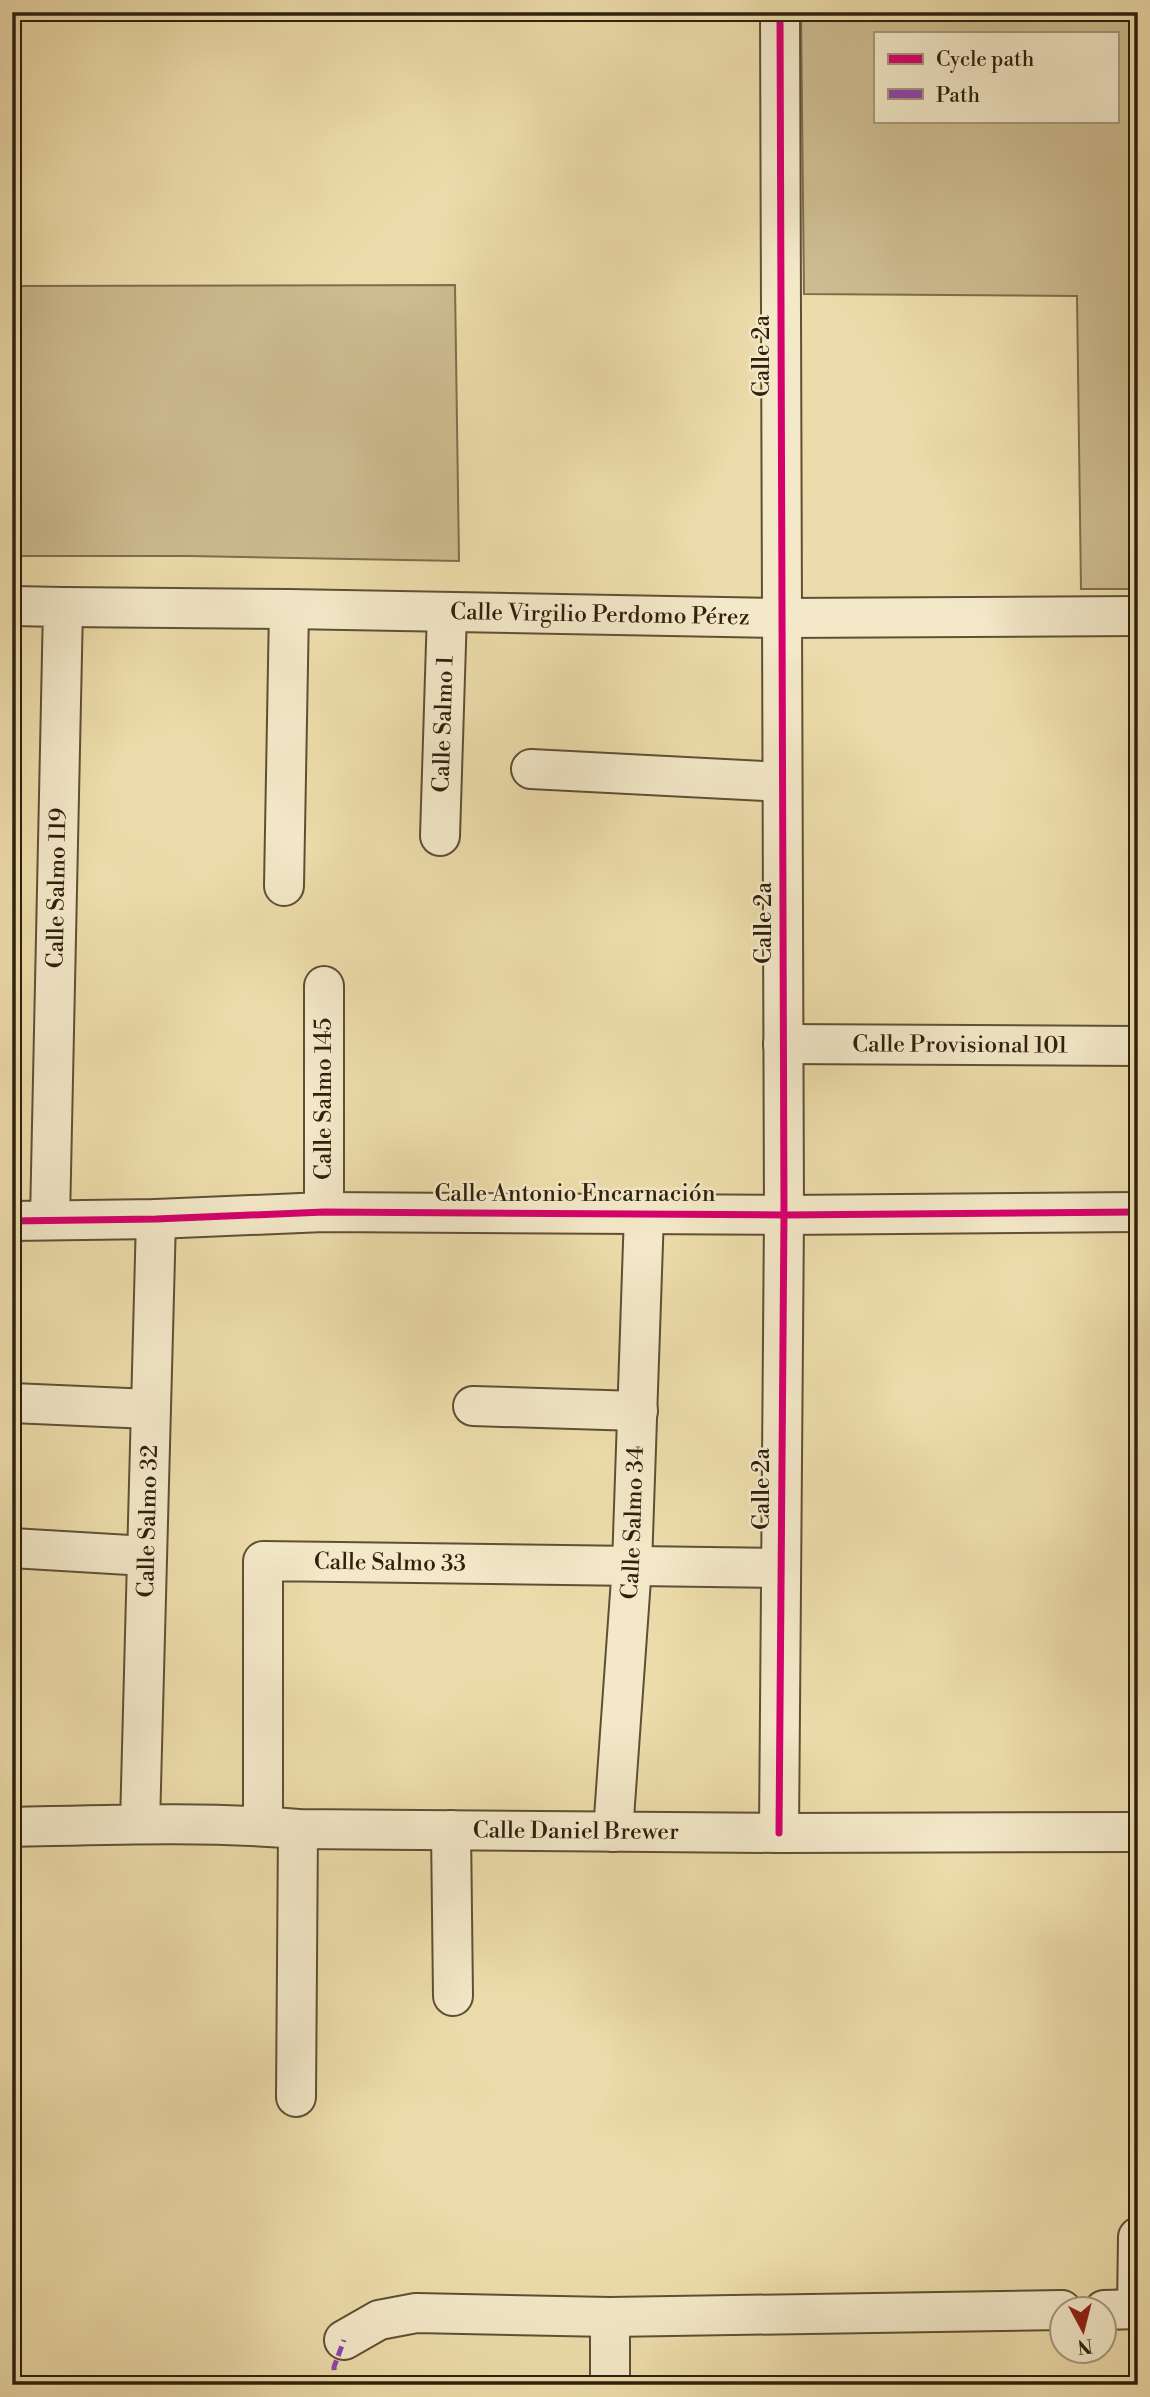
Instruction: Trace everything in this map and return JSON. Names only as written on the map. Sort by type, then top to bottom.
[{"type":"street","name":"Calle 2a","points":[[779,1833],[784,1215],[780,12]]},
{"type":"street","points":[[12,606],[63,607]]},
{"type":"street","name":"Calle Virgilio Perdomo Pérez","points":[[63,607],[782,618],[1138,616]]},
{"type":"street","name":"Calle Salmo 119","points":[[50,1220],[63,607]]},
{"type":"street","points":[[284,886],[289,609]]},
{"type":"street","name":"Calle Salmo 1","points":[[440,836],[447,612]]},
{"type":"street","points":[[531,769],[782,782]]},
{"type":"street","name":"Calle Salmo 145","points":[[324,986],[324,1212]]},
{"type":"street","name":"Calle Provisional 101","points":[[783,1044],[1138,1046]]},
{"type":"street","name":"Calle Antonio Encarnación","points":[[12,1221],[156,1219],[324,1212],[784,1215],[1138,1212]]},
{"type":"street","name":"Calle Salmo 34","points":[[613,1832],[632,1565],[644,1214]]},
{"type":"street","name":"Calle Salmo 32","points":[[140,1824],[156,1219]]},
{"type":"street","points":[[12,1403],[150,1409]]},
{"type":"street","points":[[473,1406],[638,1411]]},
{"type":"street","points":[[12,1548],[146,1556]]},
{"type":"street","name":"Calle Salmo 33","points":[[281,1828],[263,1561],[781,1568]]},
{"type":"street","name":"Calle Daniel Brewer","points":[[12,1827],[140,1824],[613,1832],[1138,1832]]},
{"type":"street","points":[[281,1828],[296,2097]]},
{"type":"street","points":[[452,1830],[453,1996]]},
{"type":"street","points":[[1126,2310],[1138,2237]]},
{"type":"street","points":[[344,2340],[379,2320],[416,2313],[610,2316],[1048,2310]]},
{"type":"street","points":[[610,2316],[610,2385]]},
{"type":"shaded area","points":[[801,12],[1138,12],[1138,589],[1081,589],[1077,296],[804,294]]},
{"type":"shaded area","points":[[455,285],[459,561],[12,556],[12,286]]},
{"type":"marked path","points":[[335,2385],[334,2367],[344,2340]]},
{"type":"cycle path","points":[[779,1833],[784,1215],[780,12]]},
{"type":"cycle path","points":[[12,1221],[156,1219],[324,1212],[784,1215],[1138,1212]]}]
